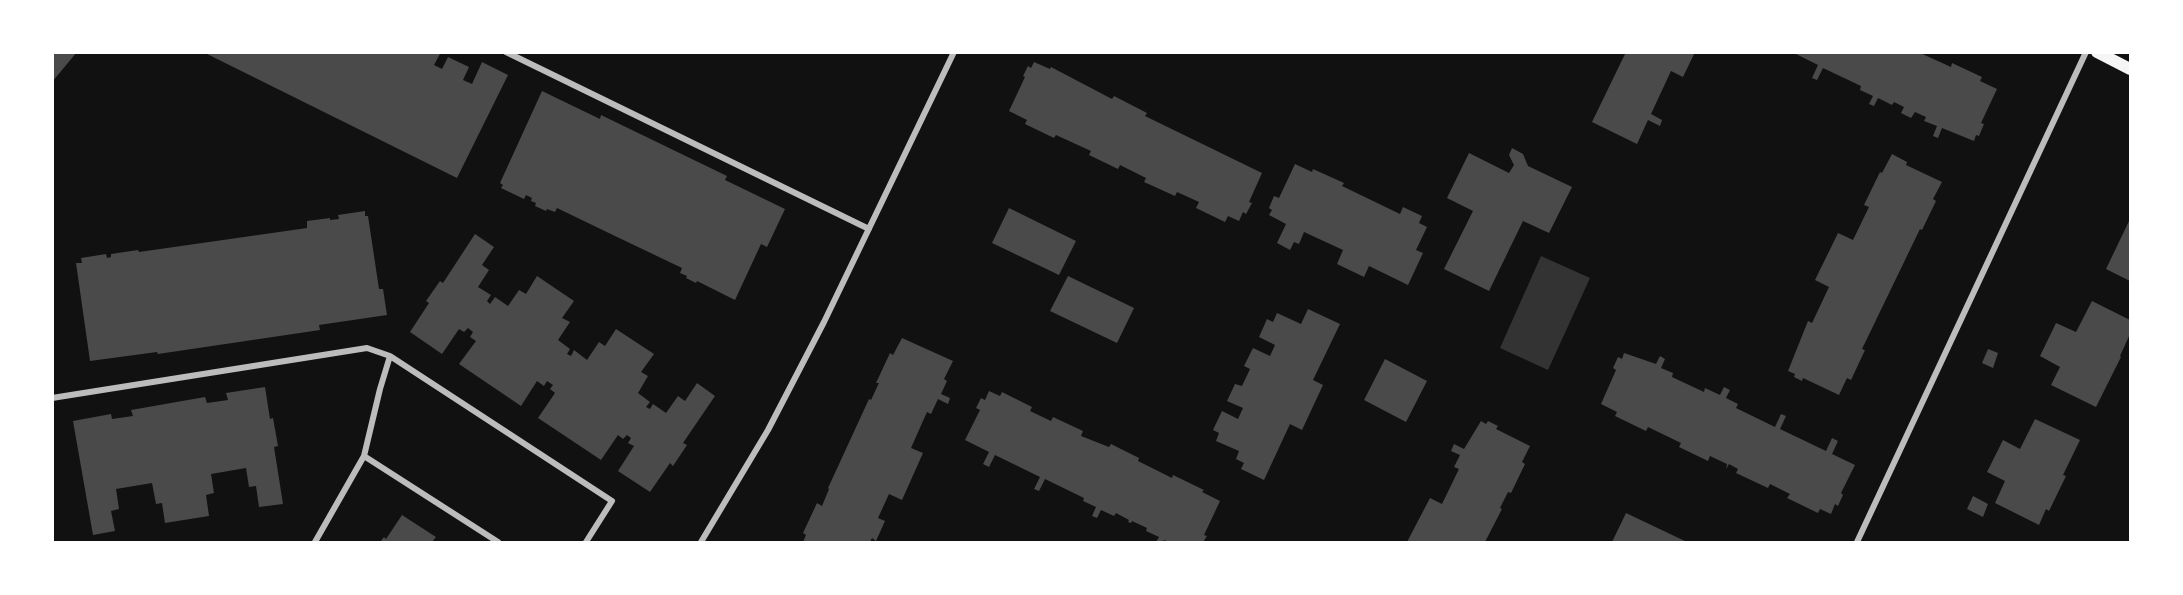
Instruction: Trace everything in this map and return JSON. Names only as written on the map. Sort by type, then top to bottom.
[{"type":"main road","points":[[2097,52],[2130,69]]},
{"type":"street","points":[[506,52],[869,229]]},
{"type":"street","points":[[701,543],[768,430],[824,322],[954,52]]},
{"type":"street","points":[[1857,543],[2086,52]]},
{"type":"street","points":[[52,398],[367,348],[390,356],[612,501],[586,543]]},
{"type":"street","points":[[315,543],[364,456],[390,356]]},
{"type":"street","points":[[364,456],[498,543]]},
{"type":"shaded area","points":[[1541,256],[1590,278],[1548,370],[1500,348]]},
{"type":"building","points":[[52,52],[77,52],[52,82]]},
{"type":"building","points":[[203,52],[441,52],[434,65],[442,69],[448,57],[469,67],[463,80],[472,84],[482,62],[508,75],[457,178]]},
{"type":"building","points":[[1626,52],[1695,52],[1683,77],[1671,71],[1651,114],[1662,120],[1660,126],[1648,120],[1637,144],[1592,122]]},
{"type":"building","points":[[1792,52],[1918,52],[1951,67],[1952,63],[1982,77],[1980,81],[1997,89],[1981,123],[1984,124],[1979,136],[1976,135],[1974,141],[1942,128],[1938,138],[1933,136],[1937,126],[1924,121],[1926,117],[1915,112],[1911,118],[1901,113],[1904,107],[1894,102],[1892,105],[1878,98],[1874,106],[1869,104],[1873,96],[1860,90],[1861,86],[1823,68],[1817,80],[1812,78],[1818,65]]},
{"type":"building","points":[[1034,62],[1050,69],[1051,67],[1112,99],[1114,96],[1147,113],[1145,116],[1262,173],[1246,214],[1243,212],[1239,221],[1228,216],[1225,222],[1196,208],[1199,202],[1177,192],[1175,196],[1144,182],[1146,178],[1120,165],[1118,169],[1089,155],[1091,151],[1056,135],[1054,138],[1025,124],[1027,120],[1009,111],[1028,66],[1031,68]]},
{"type":"building","points":[[542,91],[600,119],[601,115],[727,176],[725,180],[785,209],[767,247],[761,244],[735,300],[686,278],[687,276],[680,273],[682,268],[557,208],[555,212],[547,209],[546,211],[535,206],[536,203],[531,201],[532,198],[526,195],[524,199],[501,188],[503,185],[500,183]]},
{"type":"building","points":[[1512,148],[1523,154],[1528,166],[1572,187],[1549,233],[1523,221],[1489,291],[1444,269],[1473,211],[1447,198],[1469,153],[1509,173],[1514,165],[1509,155]]},
{"type":"building","points":[[1892,154],[1907,162],[1906,165],[1942,182],[1933,199],[1936,201],[1862,349],[1865,350],[1851,380],[1847,378],[1839,395],[1803,378],[1802,381],[1788,371],[1808,321],[1812,323],[1829,287],[1815,280],[1838,233],[1853,240],[1869,207],[1864,205],[1880,172],[1882,173]]},
{"type":"building","points":[[1295,164],[1312,172],[1313,169],[1344,183],[1342,186],[1400,214],[1403,207],[1422,216],[1419,223],[1427,227],[1416,250],[1423,253],[1408,285],[1369,266],[1364,277],[1337,264],[1343,250],[1304,232],[1299,244],[1294,242],[1290,250],[1277,243],[1286,224],[1269,215],[1272,210],[1269,208],[1274,196],[1279,198]]},
{"type":"building","points":[[1009,208],[1076,241],[1059,275],[992,243]]},
{"type":"building","points":[[365,211],[365,216],[368,216],[379,289],[383,289],[387,315],[319,325],[320,330],[158,354],[157,352],[90,361],[76,263],[82,263],[81,258],[106,254],[107,258],[111,257],[111,254],[307,228],[307,221],[339,219],[338,215]]},
{"type":"building","points":[[2130,219],[2130,281],[2106,269]]},
{"type":"building","points":[[475,234],[494,247],[482,265],[489,270],[478,287],[491,295],[487,301],[490,304],[495,297],[508,306],[519,290],[526,294],[537,276],[574,301],[562,318],[570,322],[558,340],[570,349],[567,354],[571,356],[574,350],[587,360],[599,342],[605,346],[616,329],[654,354],[641,372],[648,376],[638,393],[650,402],[646,407],[650,409],[653,404],[666,413],[678,396],[685,401],[697,383],[715,396],[683,443],[687,445],[673,466],[670,463],[650,492],[618,471],[634,446],[628,443],[631,438],[627,435],[623,439],[618,435],[601,460],[538,418],[555,393],[550,389],[553,385],[547,381],[544,386],[537,381],[521,406],[459,364],[476,341],[470,337],[473,332],[468,328],[464,332],[459,329],[442,354],[410,332],[429,303],[426,301],[440,281],[443,283]]},
{"type":"building","points":[[1068,276],[1134,308],[1117,343],[1050,311]]},
{"type":"building","points":[[2092,301],[2130,320],[2130,334],[2096,407],[2051,385],[2060,367],[2040,356],[2056,323],[2076,332]]},
{"type":"building","points":[[1308,309],[1340,324],[1313,380],[1323,385],[1302,430],[1290,424],[1264,480],[1241,469],[1244,463],[1236,459],[1239,451],[1216,441],[1219,433],[1213,430],[1222,411],[1238,419],[1243,408],[1227,401],[1235,384],[1242,386],[1250,369],[1244,366],[1253,348],[1270,356],[1275,345],[1259,337],[1267,319],[1273,322],[1277,313],[1301,324]]},
{"type":"building","points":[[902,338],[953,361],[944,379],[947,381],[941,394],[950,398],[948,404],[938,399],[931,414],[927,412],[911,448],[923,453],[902,500],[889,494],[878,518],[885,521],[876,541],[872,538],[870,542],[803,542],[806,535],[803,533],[817,503],[822,506],[869,399],[871,400],[879,383],[876,383],[890,353],[893,355]]},
{"type":"building","points":[[1988,349],[1998,353],[1993,368],[1982,363]]},
{"type":"building","points":[[1624,353],[1656,364],[1660,356],[1665,359],[1661,368],[1673,373],[1672,377],[1704,392],[1705,388],[1720,395],[1724,387],[1730,390],[1726,398],[1738,404],[1736,408],[1775,427],[1781,414],[1786,416],[1780,429],[1826,451],[1832,438],[1838,441],[1832,454],[1855,465],[1841,493],[1843,495],[1838,506],[1835,504],[1831,514],[1820,509],[1818,513],[1787,498],[1790,494],[1770,484],[1768,488],[1736,473],[1738,469],[1729,464],[1726,469],[1727,464],[1710,456],[1708,461],[1679,447],[1681,443],[1648,427],[1646,431],[1615,416],[1617,412],[1601,404],[1616,370],[1613,368],[1618,357],[1622,359]]},
{"type":"building","points":[[1385,359],[1427,381],[1406,422],[1364,400]]},
{"type":"building","points":[[265,387],[270,419],[273,418],[278,446],[274,447],[283,504],[259,507],[256,486],[249,487],[246,468],[211,474],[214,493],[206,495],[209,516],[165,523],[162,503],[156,504],[152,483],[116,489],[119,509],[111,511],[115,531],[93,535],[73,421],[111,414],[112,419],[133,416],[131,410],[205,397],[207,403],[228,400],[226,393]]},
{"type":"building","points":[[989,391],[1000,396],[1002,392],[1032,407],[1030,411],[1051,421],[1053,417],[1083,431],[1081,436],[1109,447],[1111,444],[1139,458],[1138,461],[1172,478],[1173,475],[1204,490],[1202,492],[1220,501],[1203,542],[1164,540],[1156,542],[1159,537],[1146,531],[1147,528],[1132,521],[1128,522],[1129,520],[1116,513],[1114,516],[1101,510],[1097,518],[1092,516],[1096,507],[1083,501],[1084,498],[1045,479],[1039,491],[1034,489],[1040,477],[995,455],[989,467],[983,464],[989,452],[965,440],[980,410],[976,408],[981,398],[985,400]]},
{"type":"building","points":[[2035,419],[2080,440],[2063,475],[2066,476],[2049,511],[2046,509],[2039,525],[1995,503],[2005,481],[1987,472],[2003,440],[2020,449]]},
{"type":"building","points":[[1481,421],[1486,424],[1488,421],[1498,426],[1496,429],[1530,446],[1522,462],[1525,464],[1511,493],[1508,492],[1485,542],[1407,542],[1430,498],[1442,504],[1459,469],[1454,467],[1460,455],[1451,451],[1454,444],[1464,449]]},
{"type":"building","points":[[1973,496],[1988,504],[1983,517],[1967,509]]},
{"type":"building","points":[[1626,513],[1687,542],[1612,542]]},
{"type":"building","points":[[402,515],[436,537],[432,542],[380,542],[384,537],[386,539]]}]
